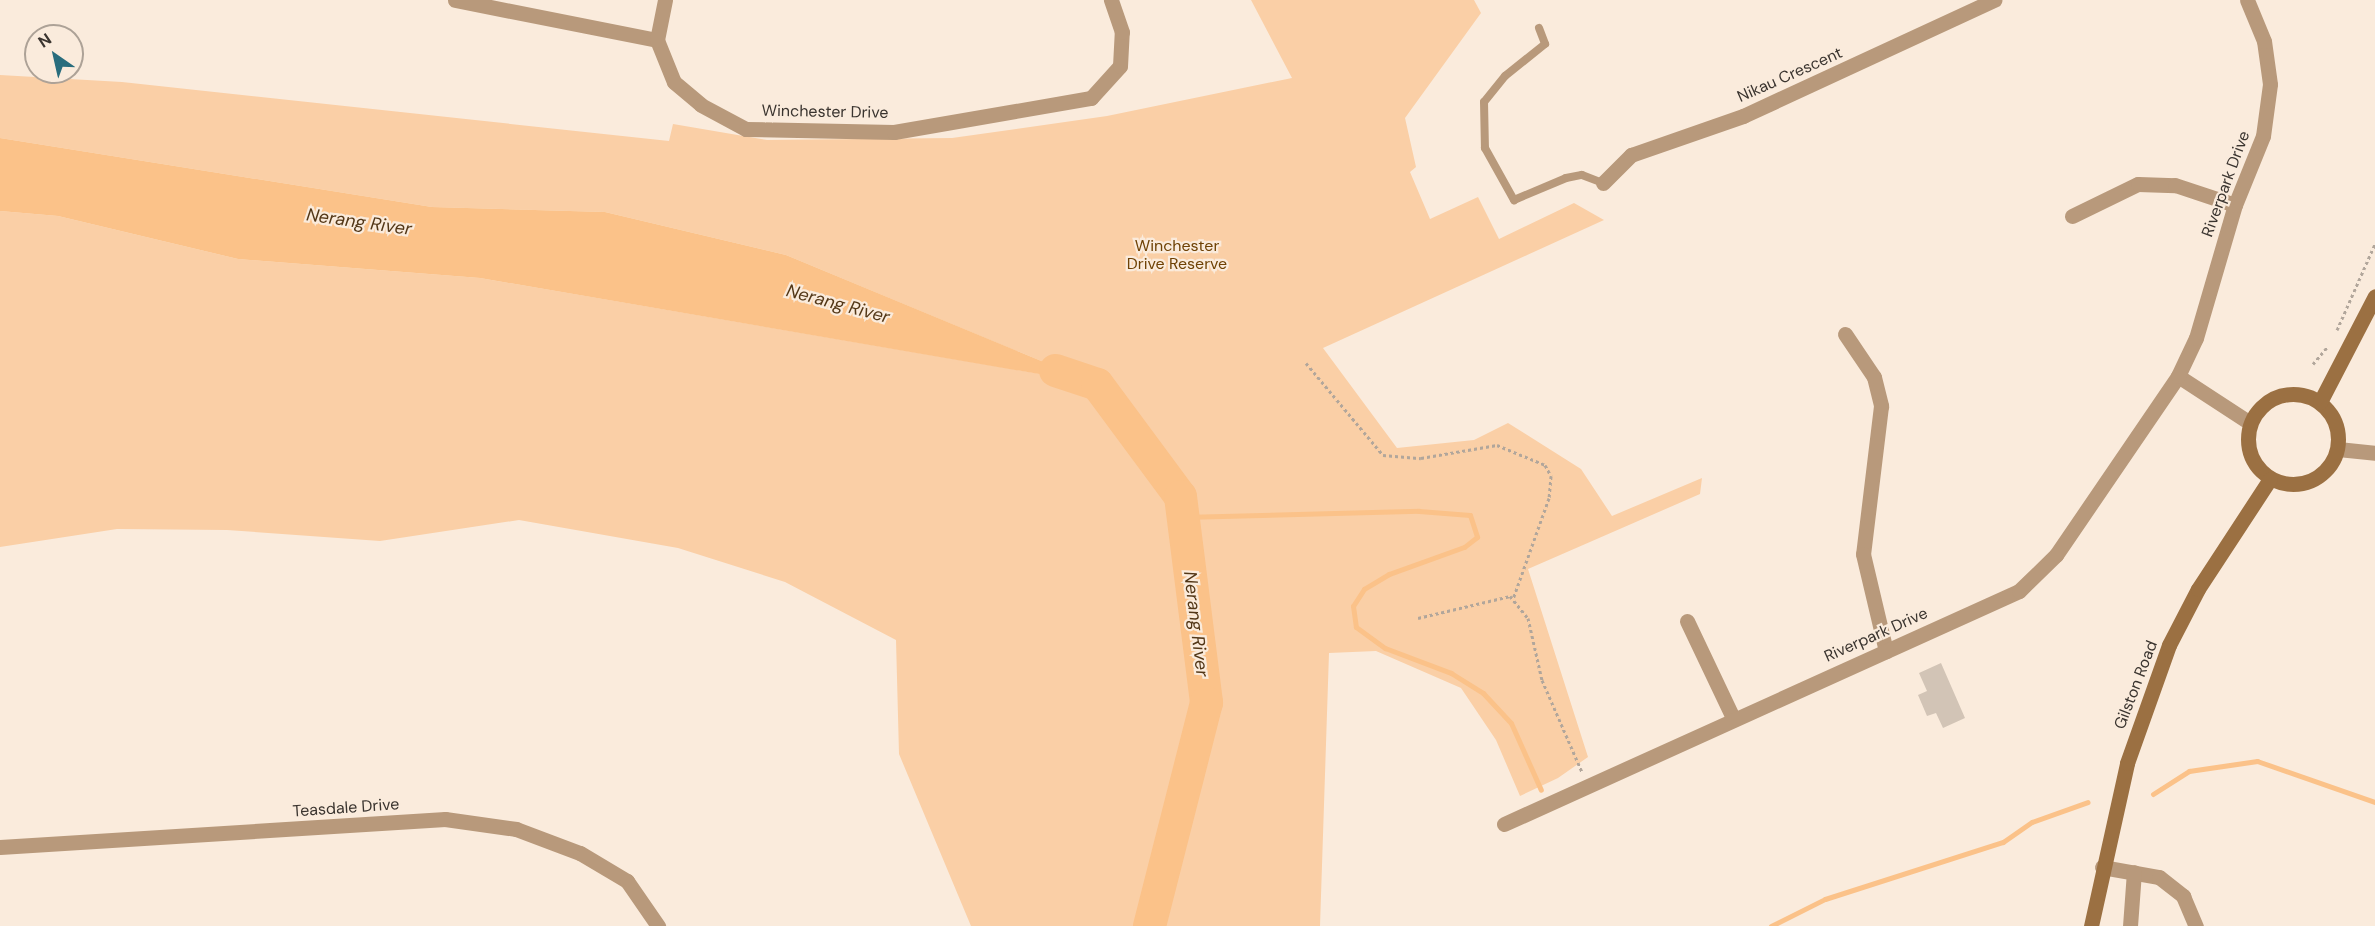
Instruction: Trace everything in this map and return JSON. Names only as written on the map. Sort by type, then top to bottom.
[{"type":"main road","points":[[2320,402],[2375,296]]},
{"type":"main road","points":[[2300,394],[2320,402],[2334,420],[2338,448],[2329,466],[2309,482],[2270,479],[2252,461],[2250,423],[2262,406],[2280,396],[2300,394]]},
{"type":"main road","name":"Gilston Road","points":[[2091,926],[2102,867],[2127,763],[2169,645],[2198,590],[2270,479]]},
{"type":"street","points":[[455,0],[657,40],[665,0]]},
{"type":"street","name":"Winchester Drive","points":[[657,40],[674,82],[701,105],[746,129],[894,132],[1091,98],[1120,66],[1122,32],[1111,0]]},
{"type":"street","name":"Nikau Crescent","points":[[1603,183],[1631,155],[1743,116],[1994,0]]},
{"type":"street","name":"Riverpark Drive","points":[[1504,825],[1733,718],[2019,591],[2056,555],[2178,375],[2196,338],[2235,205],[2263,136],[2270,84],[2264,41],[2247,0]]},
{"type":"street","points":[[2072,216],[2138,184],[2175,185],[2235,205]]},
{"type":"street","points":[[1845,334],[1874,377],[1881,406],[1863,554],[1886,651]]},
{"type":"street","points":[[2178,375],[2250,423]]},
{"type":"street","points":[[2338,448],[2375,453]]},
{"type":"street","points":[[1688,621],[1733,718]]},
{"type":"street","name":"Teasdale Drive","points":[[0,847],[445,819],[516,829],[580,853],[627,881],[658,926]]},
{"type":"street","points":[[2102,867],[2134,872],[2172,885],[2196,926]]},
{"type":"street","points":[[2130,926],[2134,872]]},
{"type":"lane","points":[[1539,28],[1545,44],[1505,76],[1484,102],[1485,148],[1515,200],[1566,178],[1582,175],[1603,183]]},
{"type":"path","points":[[2313,364],[2332,339],[2375,244]]},
{"type":"path","points":[[1306,363],[1383,455],[1421,458],[1497,445],[1545,465],[1551,476],[1549,498],[1513,599]]},
{"type":"path","points":[[1418,618],[1491,597],[1513,599],[1528,618],[1542,680],[1566,728],[1572,761],[1592,785]]},
{"type":"green space","name":"Winchester Drive Reserve","points":[[1251,0],[1474,0],[1481,13],[1405,118],[1416,167],[1410,172],[1430,219],[1478,197],[1499,239],[1574,203],[1604,220],[1323,348],[1397,448],[1474,440],[1508,423],[1581,469],[1612,516],[1702,478],[1700,494],[1528,569],[1588,757],[1558,778],[1520,796],[1496,740],[1461,688],[1376,651],[1329,653],[1320,926],[971,926],[899,754],[896,640],[785,582],[678,548],[519,520],[380,541],[227,530],[117,529],[0,547],[0,211],[58,216],[238,259],[480,278],[1094,383],[786,255],[605,212],[432,207],[0,138],[0,75],[24,76],[24,84],[84,84],[84,80],[122,82],[669,141],[673,124],[767,140],[952,138],[1107,116],[1292,78]]},
{"type":"water","points":[[0,138],[432,207],[605,212],[786,255],[1097,384],[480,278],[238,259],[58,216],[0,211]]},
{"type":"building","points":[[1941,663],[1965,718],[1943,728],[1936,713],[1927,716],[1918,695],[1927,691],[1919,673]]},
{"type":"waterway","name":"Nerang River","points":[[1055,370],[1097,384],[1180,496],[1206,702],[1149,926]]},
{"type":"waterway","points":[[1183,517],[1419,511],[1470,515],[1477,537],[1464,547],[1389,574],[1364,589],[1353,606],[1356,627],[1385,648],[1451,673],[1483,693],[1511,723],[1541,790]]},
{"type":"waterway","points":[[2153,794],[2189,771],[2257,761],[2375,802]]},
{"type":"waterway","points":[[1771,926],[1825,899],[2003,842],[2032,822],[2088,802]]}]
